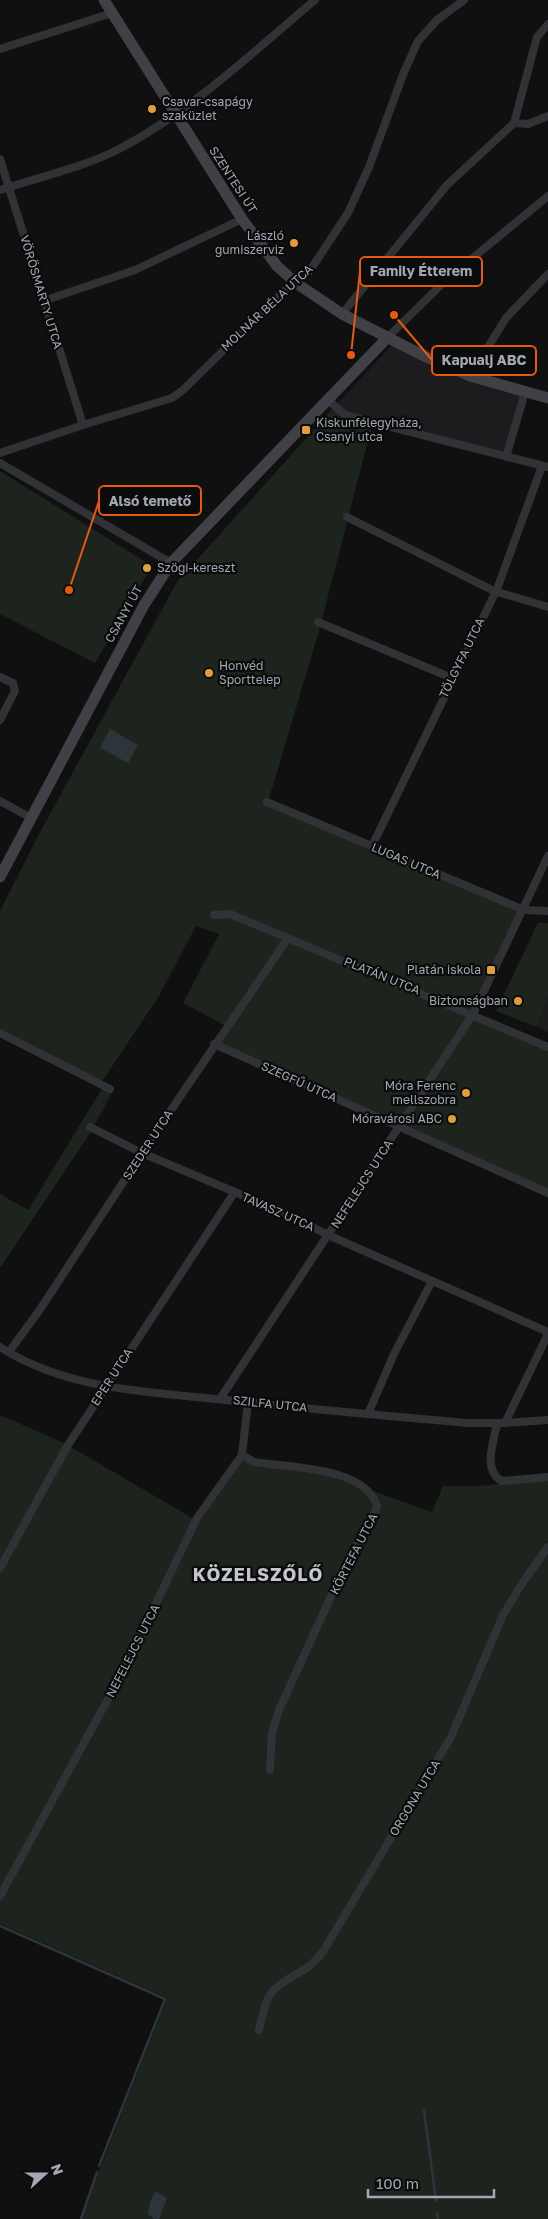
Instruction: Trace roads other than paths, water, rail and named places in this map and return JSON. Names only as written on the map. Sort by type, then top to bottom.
[{"type":"street","name":"SZENTESI ÚT","points":[[104,0],[175,116],[242,219],[273,260],[296,283],[342,314],[422,355],[470,376],[548,398]]},
{"type":"street","points":[[0,190],[118,150],[175,116],[315,0]]},
{"type":"street","name":"MOLNÁR BÉLA UTCA","points":[[0,453],[172,398],[183,390],[284,291],[309,272],[348,213],[369,167],[404,72],[418,41],[437,20],[464,0]]},
{"type":"street","points":[[0,49],[112,13]]},
{"type":"street","points":[[342,314],[447,185],[514,123],[537,37],[548,24]]},
{"type":"street","points":[[514,123],[528,124],[548,116]]},
{"type":"street","name":"VÖRÖSMARTY UTCA","points":[[0,160],[83,425]]},
{"type":"street","points":[[388,337],[446,280],[548,196]]},
{"type":"street","points":[[43,301],[135,270],[242,219]]},
{"type":"street","points":[[470,376],[506,318],[548,274]]},
{"type":"street","name":"CSANYI ÚT","points":[[0,877],[144,605],[171,563],[388,337]]},
{"type":"street","points":[[506,457],[524,391]]},
{"type":"street","points":[[328,400],[344,414],[358,419],[545,466]]},
{"type":"street","points":[[0,463],[171,563]]},
{"type":"street","name":"TÖLGYFA UTCA","points":[[372,846],[452,678],[496,592],[545,466]]},
{"type":"street","points":[[347,516],[496,592],[548,607]]},
{"type":"street","points":[[318,622],[452,678]]},
{"type":"street","points":[[0,677],[12,683],[15,691],[0,720]]},
{"type":"street","points":[[0,801],[31,818]]},
{"type":"street","name":"LUGAS UTCA","points":[[267,802],[524,910],[548,911]]},
{"type":"street","name":"NEFELEJCS UTCA","points":[[220,1399],[473,1014],[548,856]]},
{"type":"street","name":"PLATÁN UTCA","points":[[214,916],[230,914],[548,1046]]},
{"type":"street","name":"SZEDER UTCA","points":[[9,1352],[41,1308],[214,1044],[288,938]]},
{"type":"street","points":[[0,1033],[110,1089]]},
{"type":"street","name":"SZEGFŰ UTCA","points":[[214,1044],[548,1193]]},
{"type":"street","name":"TAVASZ UTCA","points":[[90,1127],[142,1153],[287,1214],[328,1235],[548,1333]]},
{"type":"street","name":"EPER UTCA","points":[[0,1568],[55,1467],[234,1193]]},
{"type":"street","points":[[368,1414],[394,1354],[432,1281]]},
{"type":"street","points":[[548,1333],[501,1424],[490,1467],[497,1478],[502,1481],[548,1478]]},
{"type":"street","name":"SZILFA UTCA","points":[[0,1347],[28,1363],[56,1374],[106,1387],[368,1414],[501,1424],[548,1420]]},
{"type":"street","name":"NEFELEJCS UTCA","points":[[0,1896],[124,1670],[197,1518],[242,1455],[248,1402]]},
{"type":"street","name":"KÖRTEFA UTCA","points":[[242,1455],[254,1462],[319,1470],[339,1475],[368,1492],[377,1506],[374,1516],[343,1570],[279,1710],[272,1733],[270,1770]]},
{"type":"street","name":"ORGONA UTCA","points":[[259,2030],[266,2004],[274,1990],[308,1969],[316,1962],[324,1950],[451,1737],[503,1616],[521,1585],[548,1547]]},
{"type":"waterway","points":[[0,1926],[165,1999],[99,2166]]},
{"type":"waterway","points":[[424,2110],[436,2201]]},
{"type":"waterway","points":[[81,2219],[97,2172]]},
{"type":"waterway","points":[[437,2213],[438,2219]]},
{"type":"place","name":"Csavar-csapágy szaküzlet","points":[[152,109]]},
{"type":"place","name":"László gumiszerviz","points":[[294,243]]},
{"type":"place","name":"Kapualj ABC","points":[[394,315]]},
{"type":"place","name":"Family Étterem","points":[[351,355]]},
{"type":"place","name":"Kiskunfélegyháza, Csanyi utca","points":[[306,430]]},
{"type":"place","name":"Szögi-kereszt","points":[[147,568]]},
{"type":"place","name":"Alsó temető","points":[[69,590]]},
{"type":"place","name":"Honvéd Sporttelep","points":[[209,673]]},
{"type":"place","name":"Platán iskola","points":[[491,970]]},
{"type":"place","name":"Biztonságban","points":[[518,1001]]},
{"type":"place","name":"Móra Ferenc mellszobra","points":[[466,1093]]},
{"type":"place","name":"Móravárosi ABC","points":[[452,1119]]},
{"type":"district","name":"KÖZELSZŐLŐ","points":[[258,1575]]}]
